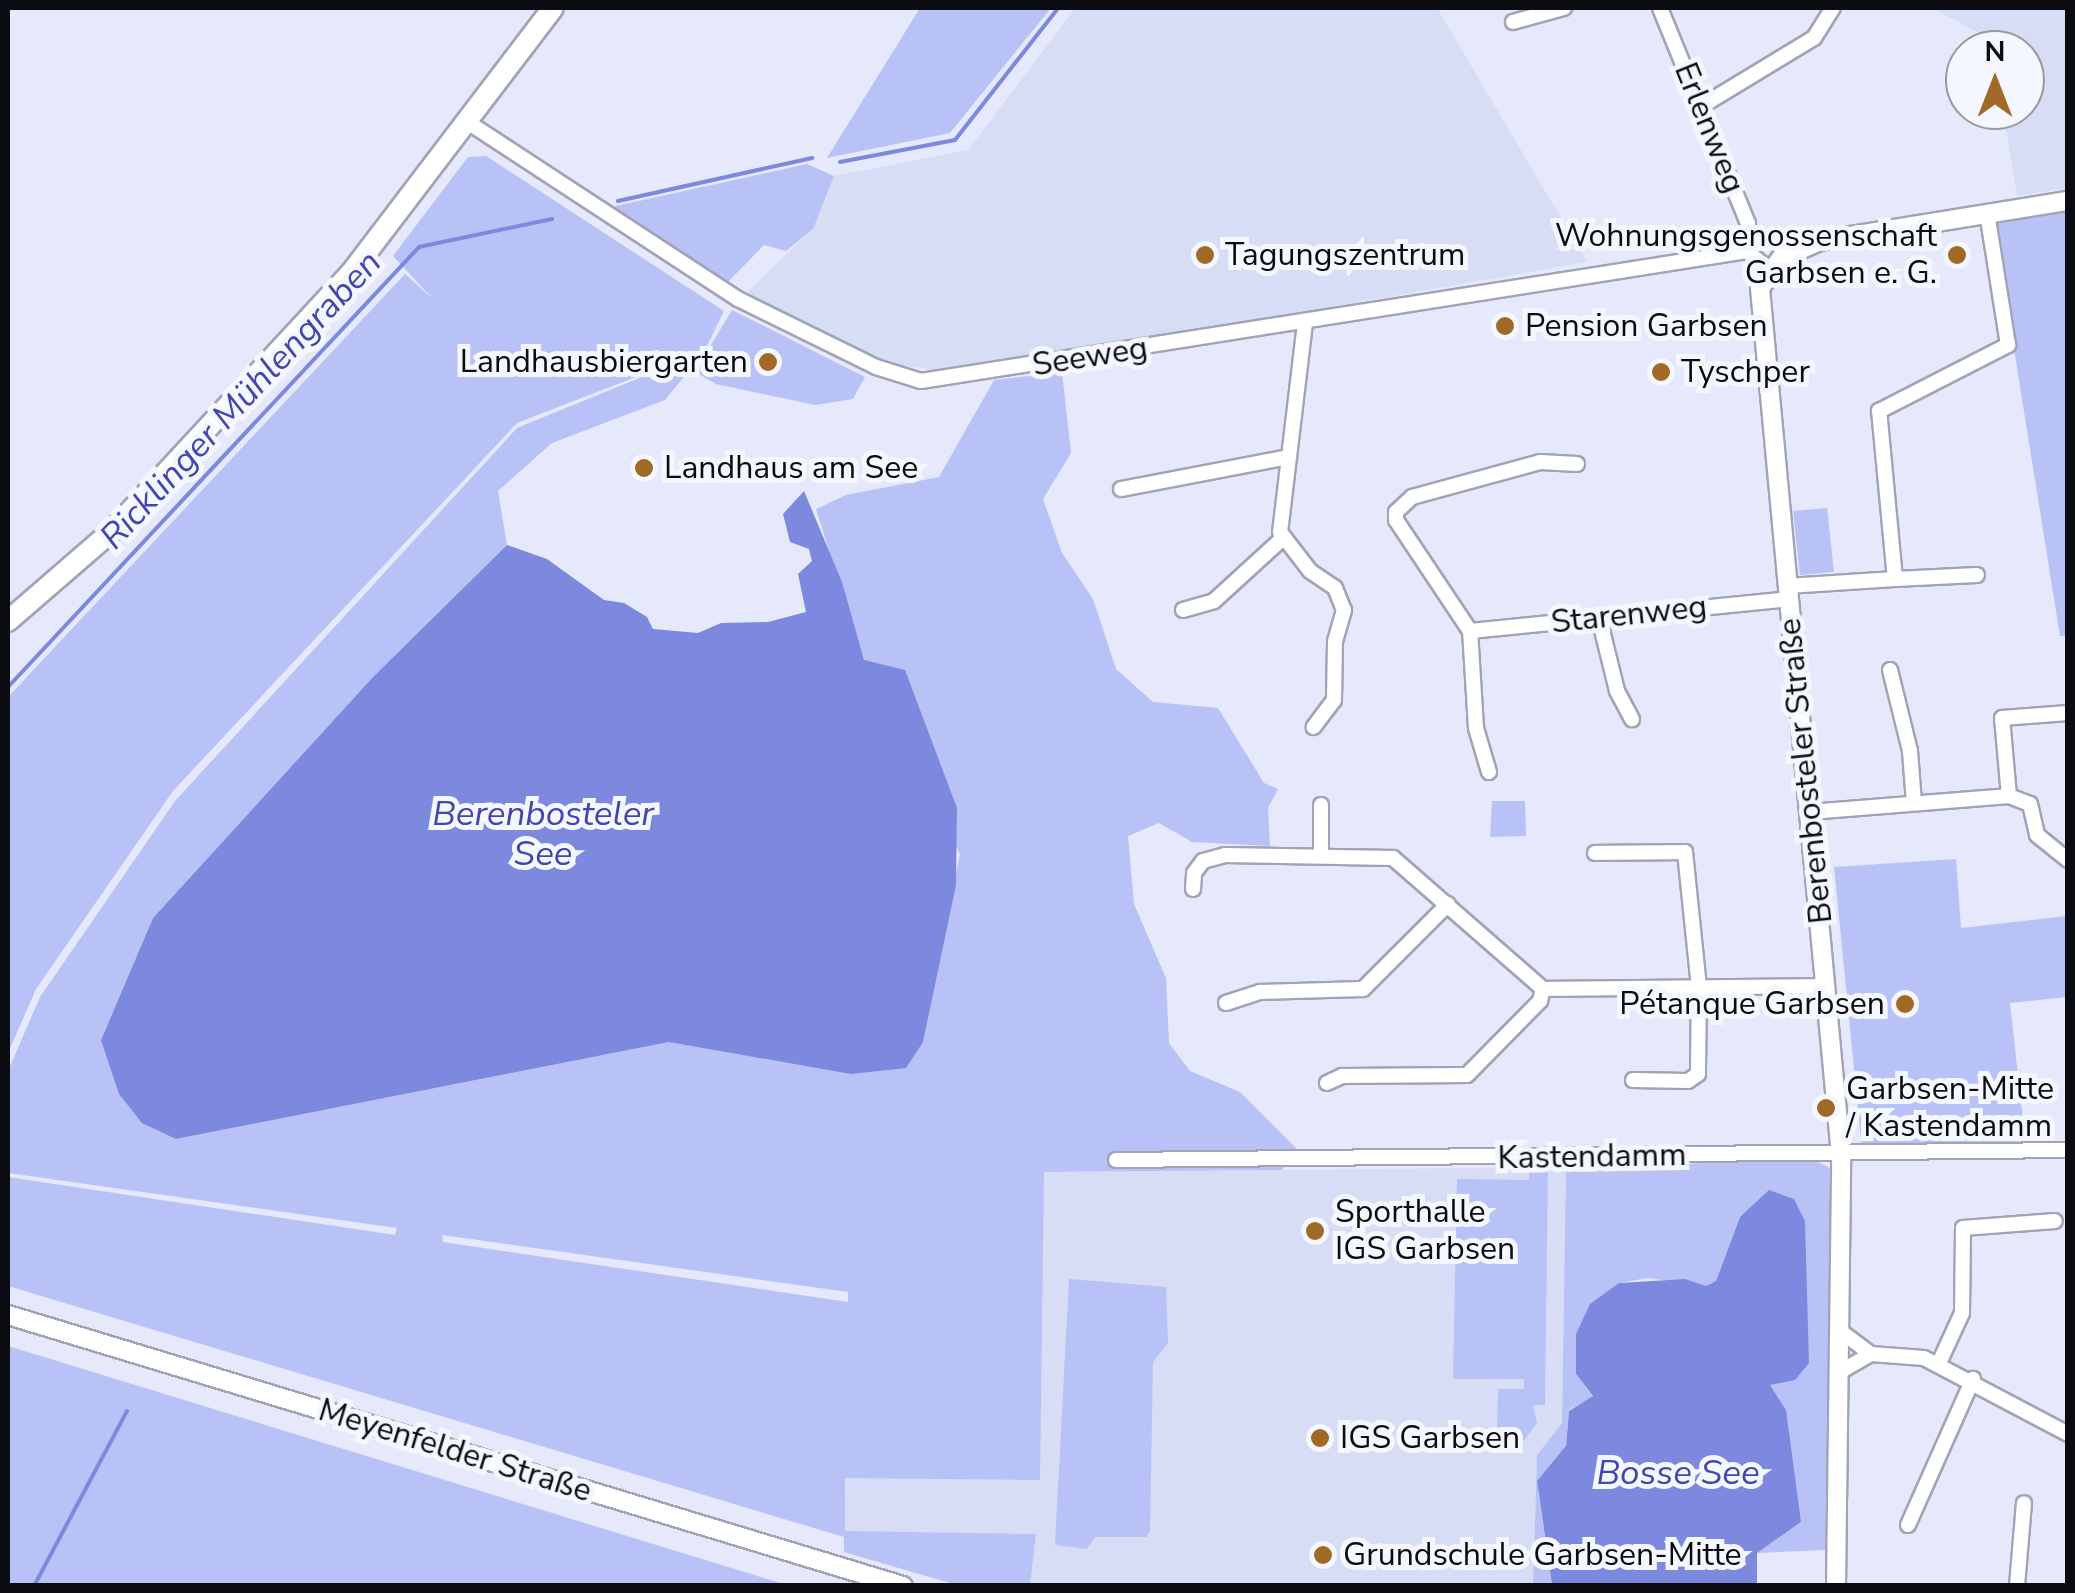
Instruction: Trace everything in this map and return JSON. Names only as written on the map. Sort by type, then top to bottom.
[{"type":"main road","points":[[8,621],[192,450],[352,273],[553,8]]},
{"type":"street","points":[[1513,22],[1564,8]]},
{"type":"street","name":"Erlenweg","points":[[1660,8],[1748,224],[1747,251]]},
{"type":"street","points":[[1700,107],[1814,38],[1833,8]]},
{"type":"street","name":"Seeweg","points":[[469,123],[738,299],[904,378],[952,380],[1747,251]]},
{"type":"street","points":[[1747,251],[1770,270],[1788,253],[1820,240],[2068,200]]},
{"type":"street","points":[[1895,579],[1879,411],[2008,346],[1987,214]]},
{"type":"street","name":"Berenbosteler Straße","points":[[1770,270],[1759,297],[1842,1155],[1836,1586]]},
{"type":"street","points":[[1305,323],[1279,521],[1283,538],[1335,588],[1344,610],[1335,642],[1334,700],[1314,727]]},
{"type":"street","points":[[1121,489],[1289,457]]},
{"type":"street","points":[[1489,772],[1476,728],[1470,632],[1396,520],[1401,504],[1540,462],[1577,464]]},
{"type":"street","points":[[1183,610],[1214,601],[1283,538]]},
{"type":"street","name":"Starenweg","points":[[1470,632],[1895,579],[1978,575]]},
{"type":"street","points":[[1599,618],[1617,690],[1632,720]]},
{"type":"street","points":[[1890,670],[1910,750],[1914,803]]},
{"type":"street","points":[[2009,796],[2002,718],[2068,713]]},
{"type":"street","points":[[1810,812],[2009,796],[2030,804],[2037,834],[2068,860]]},
{"type":"street","points":[[1321,805],[1321,856]]},
{"type":"street","points":[[1596,853],[1684,852],[1699,987],[1696,1078],[1633,1080]]},
{"type":"street","points":[[1194,889],[1194,873],[1204,862],[1225,856],[1400,860],[1543,989],[1827,986]]},
{"type":"street","points":[[1226,1003],[1260,992],[1363,988],[1448,904]]},
{"type":"street","points":[[1327,1083],[1342,1076],[1467,1075],[1540,1001],[1543,989]]},
{"type":"street","name":"Kastendamm","points":[[1116,1160],[2068,1150]]},
{"type":"street","points":[[1938,1363],[1962,1313],[1963,1228],[1974,1222],[2055,1221]]},
{"type":"street","name":"Meyenfelder Straße","points":[[8,1315],[904,1586]]},
{"type":"street","points":[[1839,1330],[1871,1354],[1938,1363],[2068,1434]]},
{"type":"street","points":[[1838,1373],[1871,1354]]},
{"type":"street","points":[[1908,1526],[1973,1380]]},
{"type":"street","points":[[2017,1586],[2024,1503]]},
{"type":"shaded area","points":[[920,8],[1051,8],[950,133],[827,158]]},
{"type":"shaded area","points":[[1437,8],[1587,262],[954,373],[875,361],[743,296],[813,229],[834,176],[968,150],[1075,9]]},
{"type":"shaded area","points":[[1932,8],[2067,8],[2067,188],[2017,196],[2006,130],[2045,130],[2045,30],[1973,30]]},
{"type":"shaded area","points":[[486,156],[724,311],[704,352],[665,400],[552,443],[498,491],[507,545],[373,677],[153,918],[101,1040],[176,1139],[669,1042],[923,1041],[960,854],[864,661],[816,509],[846,495],[939,477],[994,380],[1062,372],[1071,453],[1043,499],[1062,553],[1093,599],[1116,669],[1153,702],[1218,708],[1264,783],[1278,789],[1268,808],[1270,846],[1192,842],[1159,823],[1128,836],[1134,904],[1166,978],[1169,1043],[1190,1071],[1240,1092],[1296,1148],[1282,1170],[1044,1172],[1040,1480],[845,1478],[845,1531],[1036,1534],[1030,1585],[957,1585],[844,1552],[844,1537],[8,1286],[8,1177],[395,1235],[397,1228],[8,1173],[8,1071],[40,997],[175,801],[517,428],[642,377],[664,345],[641,375],[517,423],[173,791],[36,989],[8,1053],[8,697],[405,274],[433,299],[393,256],[468,157]],"holes":[[[442,1235],[848,1292],[848,1302],[443,1242]]]},
{"type":"shaded area","points":[[807,164],[834,176],[813,229],[786,251],[764,245],[724,286],[602,209]]},
{"type":"shaded area","points":[[2067,212],[2067,636],[2060,636],[1994,224]]},
{"type":"shaded area","name":"Landhausbiergarten","points":[[732,310],[865,377],[853,399],[815,405],[716,384],[695,372]]},
{"type":"shaded area","points":[[1827,508],[1834,572],[1800,575],[1793,511]]},
{"type":"shaded area","points":[[1492,801],[1525,801],[1526,836],[1490,837]]},
{"type":"shaded area","points":[[1956,859],[1961,928],[2067,916],[2067,997],[2010,1003],[2026,1147],[1862,1149],[1834,867]]},
{"type":"shaded area","points":[[1814,1160],[1832,1169],[1825,1550],[1757,1553],[1801,1522],[1769,1385],[1809,1362],[1804,1331],[1740,1217],[1716,1281],[1706,1286],[1648,1278],[1619,1283],[1576,1334],[1576,1374],[1593,1397],[1569,1410],[1566,1447],[1538,1491],[1552,1585],[1533,1586],[1537,1455],[1562,1423],[1566,1167]]},
{"type":"shaded area","points":[[1529,1166],[1548,1166],[1545,1405],[1533,1405],[1537,1423],[1522,1443],[1497,1440],[1498,1389],[1524,1389],[1524,1379],[1453,1379],[1457,1179],[1529,1180]]},
{"type":"shaded area","points":[[1566,1167],[1562,1423],[1537,1455],[1533,1585],[957,1585],[844,1552],[851,1174]]},
{"type":"shaded area","points":[[1069,1279],[1166,1287],[1168,1343],[1153,1362],[1150,1531],[1146,1537],[1095,1537],[1087,1549],[1055,1545]]},
{"type":"shaded area","points":[[8,1346],[787,1585],[8,1585]]},
{"type":"water","name":"Berenbosteler See","points":[[804,491],[842,582],[864,660],[905,670],[957,808],[956,885],[923,1042],[906,1068],[851,1074],[669,1042],[176,1139],[142,1123],[119,1094],[101,1040],[153,918],[373,677],[507,545],[547,559],[604,600],[624,603],[647,617],[653,629],[698,633],[721,623],[768,622],[806,612],[798,574],[812,561],[809,549],[790,542],[783,514]]},
{"type":"water","name":"Bosse See","points":[[1769,1190],[1794,1199],[1805,1221],[1809,1363],[1795,1380],[1770,1385],[1786,1410],[1801,1522],[1757,1553],[1757,1585],[1552,1585],[1537,1481],[1566,1446],[1569,1411],[1593,1396],[1576,1374],[1576,1334],[1590,1304],[1619,1283],[1685,1279],[1706,1286],[1716,1281],[1740,1217]]},
{"type":"waterway","name":"Ricklinger Mühlengraben","points":[[840,162],[955,140],[1058,8]]},
{"type":"waterway","name":"Ricklinger Mühlengraben","points":[[618,201],[812,158]]},
{"type":"waterway","name":"Ricklinger Mühlengraben","points":[[8,687],[419,247],[552,219]]},
{"type":"waterway","points":[[34,1586],[127,1411]]},
{"type":"place","name":"Tagungszentrum","points":[[1205,255]]},
{"type":"place","name":"Wohnungsgenossenschaft Garbsen e. G.","points":[[1957,255]]},
{"type":"place","name":"Pension Garbsen","points":[[1505,326]]},
{"type":"place","name":"Landhausbiergarten","points":[[768,362]]},
{"type":"place","name":"Tyschper","points":[[1661,372]]},
{"type":"place","name":"Landhaus am See","points":[[644,468]]},
{"type":"place","name":"Pétanque Garbsen","points":[[1905,1004]]},
{"type":"place","name":"Garbsen-Mitte / Kastendamm","points":[[1826,1108]]},
{"type":"place","name":"Sporthalle IGS Garbsen","points":[[1315,1231]]},
{"type":"place","name":"IGS Garbsen","points":[[1320,1438]]},
{"type":"place","name":"Grundschule Garbsen-Mitte","points":[[1323,1555]]}]
